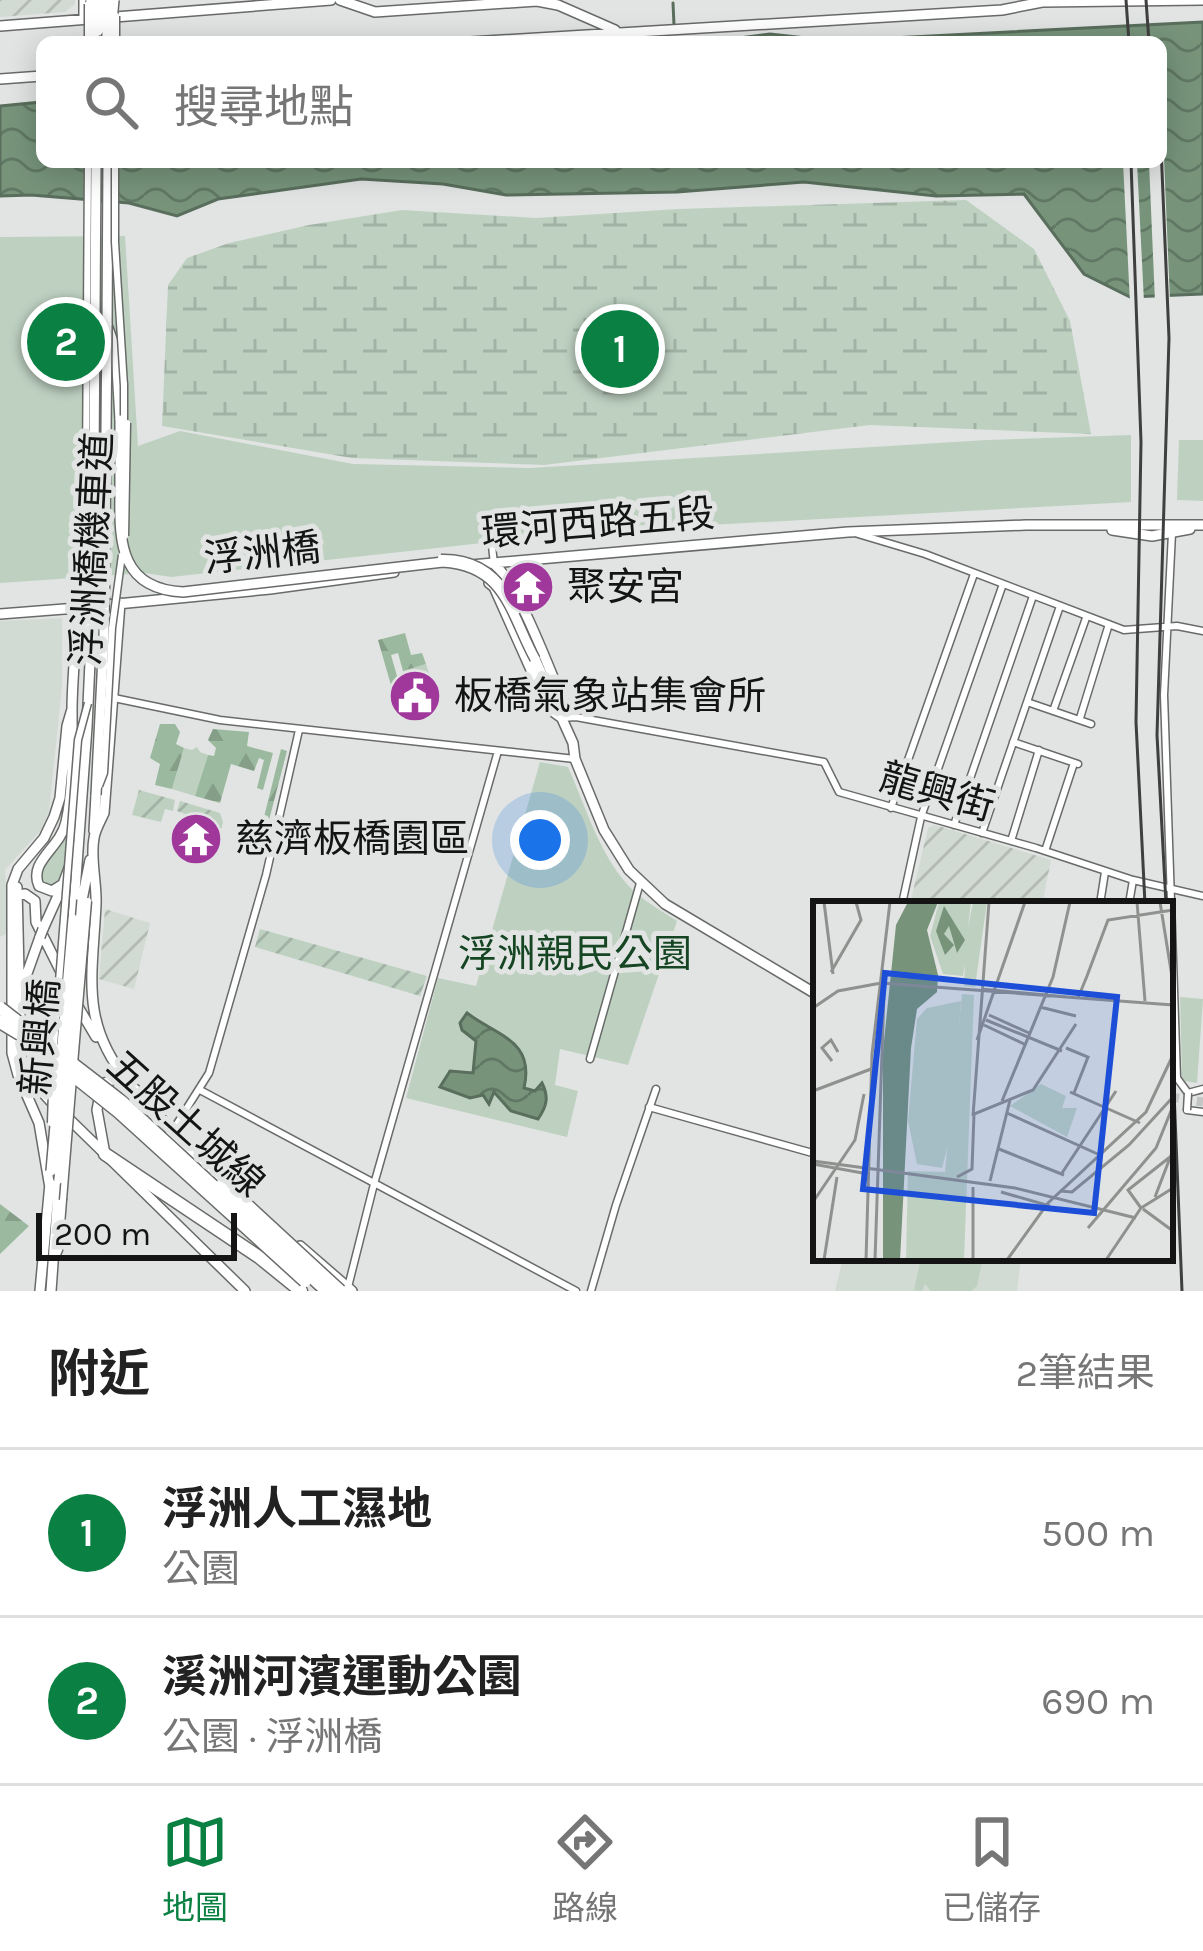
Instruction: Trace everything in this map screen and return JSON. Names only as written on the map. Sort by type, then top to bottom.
[{"type":"highway","name":"五股土城線","points":[[0,1008],[122,1102],[340,1290]]},
{"type":"highway","name":"五股土城線","points":[[0,1022],[25,1036],[119,1112],[315,1291]]},
{"type":"highway","points":[[172,1131],[340,1290]]},
{"type":"highway","points":[[105,1154],[259,1257],[301,1291]]},
{"type":"main road","points":[[103,0],[124,17]]},
{"type":"main road","points":[[84,19],[103,0]]},
{"type":"main road","points":[[94,36],[103,0]]},
{"type":"main road","points":[[103,0],[110,36]]},
{"type":"main road","points":[[0,26],[331,0]]},
{"type":"main road","points":[[340,0],[375,12],[538,1],[620,32]]},
{"type":"main road","points":[[560,36],[1001,10],[1042,2],[1202,0]]},
{"type":"main road","points":[[0,79],[36,76]]},
{"type":"main road","points":[[21,996],[77,844],[84,766],[93,593],[92,168]]},
{"type":"main road","name":"浮洲橋","points":[[93,839],[104,637],[111,168]]},
{"type":"main road","name":"浮洲橋","points":[[106,326],[116,350],[121,543],[127,561],[141,578],[163,590],[183,592],[459,563],[478,570],[502,590],[562,718]]},
{"type":"main road","name":"環河西路五段","points":[[0,614],[270,589],[458,565],[853,532],[972,526],[1203,526]]},
{"type":"main road","points":[[1088,526],[1138,535],[1203,526]]},
{"type":"main road","points":[[562,718],[548,708],[494,587],[494,564],[505,573],[530,626],[564,704],[562,718],[575,759],[604,830],[628,870],[665,904],[813,992]]},
{"type":"main road","points":[[458,565],[494,587]]},
{"type":"main road","points":[[112,1062],[96,1027],[90,989],[97,900],[93,839],[104,812],[121,603]]},
{"type":"main road","points":[[63,884],[46,890],[35,876],[66,821],[76,608]]},
{"type":"main road","points":[[40,1291],[50,1188],[39,1124],[12,1053],[15,895],[17,869],[51,825],[70,750]]},
{"type":"main road","name":"新興橋","points":[[55,1175],[93,839]]},
{"type":"main road","name":"新興橋","points":[[55,1175],[52,1158],[77,844]]},
{"type":"main road","points":[[15,895],[26,894],[35,901],[38,926],[85,1020],[112,1062],[172,1131],[340,1290]]},
{"type":"main road","points":[[15,895],[20,1041],[26,1070],[39,1089],[245,1291]]},
{"type":"main road","points":[[105,1154],[97,1110],[102,1084],[117,1078],[135,1089]]},
{"type":"main road","points":[[50,1188],[55,1175]]},
{"type":"main road","points":[[51,1291],[55,1175]]},
{"type":"street","name":"浮洲橋機車道","points":[[96,795],[104,773],[112,628],[126,525],[127,420],[111,168]]},
{"type":"street","points":[[124,383],[125,543],[133,562],[148,578],[184,588],[435,559],[467,561],[503,584],[536,659]]},
{"type":"street","points":[[853,532],[925,554],[1124,630],[1177,626],[1203,631]]},
{"type":"street","points":[[1171,901],[1164,695],[1172,533]]},
{"type":"street","points":[[492,546],[494,564]]},
{"type":"street","points":[[890,808],[974,573]]},
{"type":"street","points":[[903,901],[922,817],[1003,584]]},
{"type":"street","points":[[954,825],[1033,596]]},
{"type":"street","points":[[982,833],[1060,606]]},
{"type":"street","points":[[1053,711],[1086,616]]},
{"type":"street","points":[[1080,718],[1109,624]]},
{"type":"street","points":[[114,698],[220,720],[575,759]]},
{"type":"street","points":[[1027,702],[1091,724]]},
{"type":"street","points":[[52,1158],[50,1088],[78,740],[88,703]]},
{"type":"street","name":"龍興街","points":[[562,718],[576,716],[824,762],[839,792],[1105,872],[1203,896]]},
{"type":"street","points":[[172,1131],[209,1073],[266,875],[299,730]]},
{"type":"street","points":[[1013,742],[1076,763],[1045,851]]},
{"type":"street","points":[[1011,842],[1039,750]]},
{"type":"street","points":[[340,1290],[498,751]]},
{"type":"street","points":[[1100,901],[1105,872]]},
{"type":"street","points":[[1130,901],[1133,880]]},
{"type":"street","points":[[590,1060],[640,883]]},
{"type":"street","points":[[53,1262],[59,1250],[85,901]]},
{"type":"street","points":[[1173,960],[1178,1078],[1188,1093],[1186,1110],[1203,1112]]},
{"type":"street","points":[[591,1291],[656,1089]]},
{"type":"street","points":[[200,1090],[576,1291]]},
{"type":"street","points":[[1188,1093],[1203,1092]]},
{"type":"street","points":[[649,1107],[813,1153]]},
{"type":"shaded area","points":[[0,0],[75,0],[75,4],[65,12],[0,17]]},
{"type":"shaded area","points":[[62,618],[62,687],[49,811],[42,829],[5,870],[9,932],[0,937],[0,621]]},
{"type":"shaded area","points":[[935,825],[1051,860],[1046,901],[911,901],[928,828]]},
{"type":"shaded area","points":[[105,909],[150,923],[134,989],[99,979]]},
{"type":"shaded area","points":[[842,1261],[1021,1261],[1017,1291],[835,1291]]},
{"type":"green space","points":[[966,200],[1034,249],[1070,321],[1091,434],[870,425],[544,465],[352,458],[162,426],[168,285],[187,258],[229,243],[402,210],[536,218]]},
{"type":"green space","points":[[125,236],[138,446],[180,431],[353,464],[530,468],[1131,435],[1131,502],[583,532],[171,577],[145,573],[0,583],[0,237]]},
{"type":"green space","points":[[1179,440],[1203,440],[1203,501],[1177,500]]},
{"type":"green space","points":[[405,633],[411,655],[422,653],[426,664],[403,671],[398,653],[391,655],[403,697],[395,699],[378,640]]},
{"type":"green space","points":[[426,664],[439,705],[416,712],[403,671]]},
{"type":"green space","points":[[160,724],[175,724],[180,732],[176,744],[184,748],[172,789],[155,785],[160,764],[150,758]]},
{"type":"green space","points":[[213,729],[249,732],[247,746],[273,753],[263,790],[257,788],[264,760],[259,758],[254,771],[231,764],[220,803],[195,796],[208,755],[214,756],[216,748],[208,740]]},
{"type":"green space","points":[[197,747],[208,755],[195,796],[172,789],[184,748]]},
{"type":"green space","points":[[281,749],[287,751],[262,847],[242,848],[252,827],[250,820],[256,823],[252,839],[258,841]]},
{"type":"green space","name":"浮洲親民公園","points":[[540,762],[568,767],[614,867],[637,894],[677,921],[628,1065],[560,1049],[555,1085],[578,1091],[567,1137],[406,1098],[438,978],[476,986]]},
{"type":"green space","points":[[139,790],[175,800],[173,811],[165,809],[161,822],[132,815]]},
{"type":"green space","points":[[180,801],[220,813],[223,822],[218,839],[180,829],[185,814],[177,811]]},
{"type":"green space","points":[[68,831],[63,872],[56,884],[46,885],[41,871]]},
{"type":"green space","points":[[260,929],[427,976],[420,996],[255,947]]},
{"type":"green space","points":[[1180,997],[1203,999],[1197,1083],[1182,1077]]},
{"type":"green space","points":[[0,1204],[29,1226],[0,1254]]},
{"type":"green space","points":[[920,1261],[982,1261],[977,1286],[971,1291],[931,1291],[925,1284],[922,1291],[914,1290]]},
{"type":"water","points":[[1203,22],[1203,294],[1130,297],[1084,274],[1024,194],[936,196],[804,182],[677,192],[506,195],[443,184],[361,179],[218,199],[177,216],[129,203],[0,196],[0,106],[36,103],[36,168],[1167,168],[1167,36],[930,36]]},
{"type":"water","points":[[467,1013],[519,1049],[526,1072],[524,1088],[535,1091],[542,1083],[546,1101],[538,1119],[511,1111],[494,1092],[489,1104],[483,1095],[470,1098],[440,1087],[450,1071],[473,1073],[476,1041],[460,1023]]},
{"type":"pier","points":[[1123,168],[1137,168],[1144,302],[1130,303]]},
{"type":"pier","points":[[1149,168],[1164,168],[1170,301],[1155,302]]},
{"type":"waterway","points":[[673,3],[674,25]]},
{"type":"tunnel","points":[[1173,1097],[1203,1102]]},
{"type":"railway","points":[[1126,0],[1129,36]]},
{"type":"railway","points":[[1146,0],[1149,36]]},
{"type":"railway","points":[[1131,168],[1141,442],[1136,722],[1145,901]]},
{"type":"railway","points":[[1162,168],[1169,338],[1157,735],[1166,901]]},
{"type":"railway","points":[[1173,1066],[1182,1291]]},
{"type":"place","name":"溪洲河濱運動公園","points":[[66,342]]},
{"type":"place","name":"浮洲人工濕地","points":[[620,349]]},
{"type":"place","name":"聚安宮","points":[[528,587]]},
{"type":"place","name":"板橋氣象站集會所","points":[[415,696]]},
{"type":"place","name":"慈濟板橋園區","points":[[196,839]]}]
